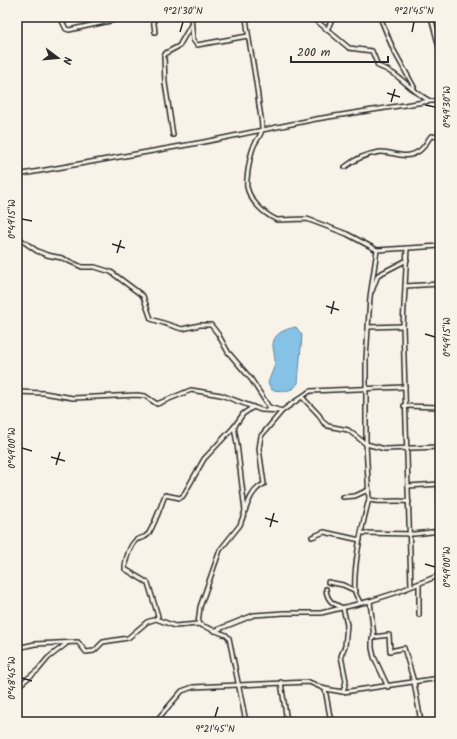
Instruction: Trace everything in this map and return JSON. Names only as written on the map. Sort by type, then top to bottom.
[{"type":"street","points":[[60,17],[66,29],[69,30],[128,17]]},
{"type":"street","points":[[153,17],[155,32]]},
{"type":"street","points":[[191,17],[193,40],[197,44],[248,36]]},
{"type":"street","points":[[246,17],[256,77],[262,129],[258,142],[253,149],[247,181],[252,198],[258,206],[277,220],[307,219],[347,234],[377,250],[440,246]]},
{"type":"street","points":[[312,17],[349,48],[372,51],[378,66],[392,71],[415,89]]},
{"type":"street","points":[[327,30],[333,17]]},
{"type":"street","points":[[380,17],[393,49],[415,89],[419,95],[430,101]]},
{"type":"street","points":[[431,17],[440,51]]},
{"type":"street","points":[[173,135],[165,83],[164,56],[166,53],[177,49],[191,25]]},
{"type":"street","points":[[17,175],[106,158],[204,142],[262,129],[430,101],[440,101]]},
{"type":"street","points":[[345,167],[353,160],[380,152],[391,155],[410,155],[423,148],[431,136],[440,137]]},
{"type":"street","points":[[17,237],[37,251],[47,255],[62,258],[82,267],[96,267],[111,272],[142,296],[152,319],[182,329],[200,325],[211,325],[228,352],[251,380],[269,407],[282,411]]},
{"type":"street","points":[[407,248],[403,326],[405,387],[404,406],[407,449],[411,586]]},
{"type":"street","points":[[360,603],[356,591],[360,540],[369,498],[365,387],[370,297],[377,250]]},
{"type":"street","points":[[370,297],[378,275],[407,260]]},
{"type":"street","points":[[405,286],[440,284]]},
{"type":"street","points":[[369,327],[403,326]]},
{"type":"street","points":[[198,624],[200,607],[220,550],[240,525],[251,495],[258,486],[264,484],[259,449],[261,436],[282,411],[310,391],[365,387],[405,387]]},
{"type":"street","points":[[17,392],[44,393],[73,398],[142,395],[157,404],[191,390],[221,395],[261,410],[282,411]]},
{"type":"street","points":[[302,397],[328,426],[348,430],[366,444],[385,449],[440,447]]},
{"type":"street","points":[[404,406],[440,407]]},
{"type":"street","points":[[156,620],[158,616],[148,583],[126,569],[125,564],[134,541],[148,535],[157,518],[165,495],[180,498],[188,491],[204,459],[234,427],[243,414],[253,407]]},
{"type":"street","points":[[234,427],[238,444],[245,511]]},
{"type":"street","points":[[361,533],[409,534],[440,531],[439,484],[408,486]]},
{"type":"street","points":[[343,497],[355,496],[368,490]]},
{"type":"street","points":[[369,498],[374,502],[394,500],[409,502]]},
{"type":"street","points":[[312,537],[324,532],[360,540]]},
{"type":"street","points":[[214,631],[254,615],[321,613],[343,608],[395,594],[440,574]]},
{"type":"street","points":[[328,582],[343,585],[356,591]]},
{"type":"street","points":[[419,584],[419,615]]},
{"type":"street","points":[[326,590],[326,597],[332,603],[343,608]]},
{"type":"street","points":[[370,601],[374,638],[372,640],[372,648],[388,686]]},
{"type":"street","points":[[343,608],[347,625],[345,646],[341,656],[345,668],[346,681],[343,692]]},
{"type":"street","points":[[17,648],[35,644],[66,644],[78,642],[86,652],[94,651],[103,642],[128,638],[147,622],[156,620],[175,626],[198,624],[226,635],[229,638],[246,722]]},
{"type":"street","points":[[374,638],[389,635],[390,651],[404,648],[414,682],[421,722]]},
{"type":"street","points":[[17,688],[38,670],[48,658],[66,644]]},
{"type":"street","points":[[155,722],[182,691],[192,687],[309,682],[325,689],[343,692],[440,678]]},
{"type":"street","points":[[282,682],[287,722]]},
{"type":"street","points":[[325,689],[331,722]]},
{"type":"street","points":[[431,722],[440,720]]},
{"type":"water","points":[[296,327],[302,335],[298,383],[293,389],[284,391],[272,390],[268,383],[275,363],[273,342],[280,333]]}]
